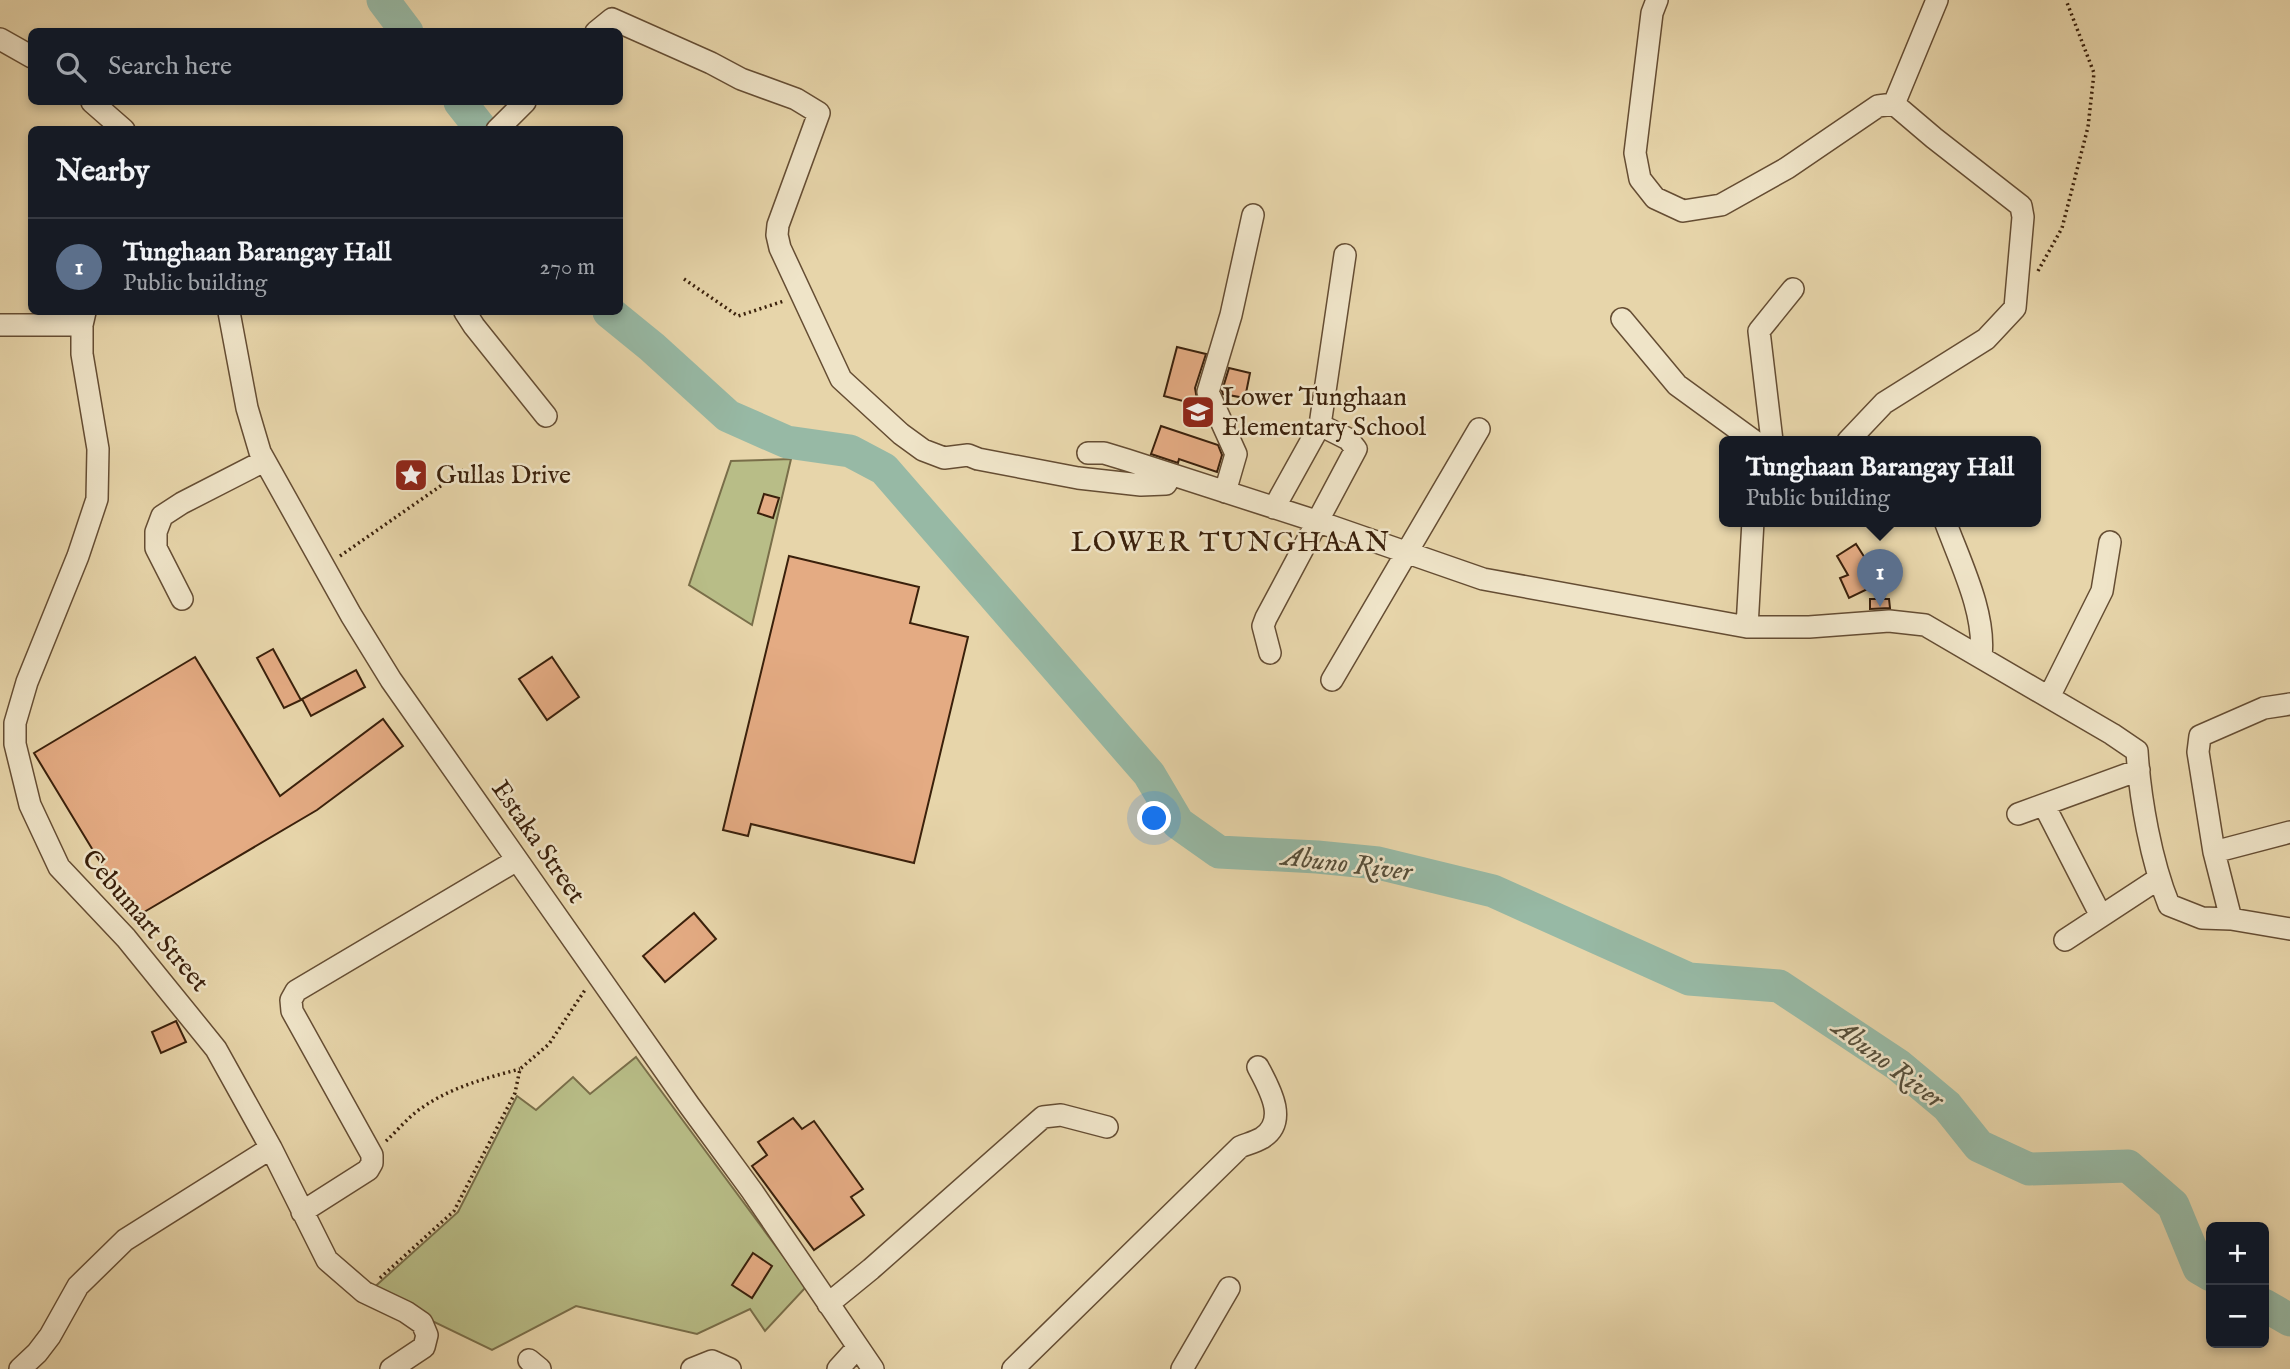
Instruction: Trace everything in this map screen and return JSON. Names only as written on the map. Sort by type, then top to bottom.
[{"type":"street","points":[[1657,0],[1653,13],[1635,153],[1640,179],[1655,198],[1683,211],[1721,205],[1787,168],[1878,106],[1894,104],[2021,206],[2023,217],[2015,308],[1986,339],[1884,403],[1853,436]]},
{"type":"street","points":[[1894,104],[1937,0]]},
{"type":"street","points":[[601,28],[612,19],[741,79],[796,99],[819,113],[778,225],[780,248],[841,379],[901,434],[923,450],[944,458],[968,455],[1078,478],[1142,485],[1166,484],[1171,475]]},
{"type":"street","points":[[0,39],[28,55]]},
{"type":"street","points":[[102,105],[120,126]]},
{"type":"street","points":[[501,126],[521,105]]},
{"type":"street","points":[[1225,492],[1236,454],[1208,392],[1231,315],[1253,215]]},
{"type":"street","points":[[1274,508],[1320,425],[1345,255]]},
{"type":"street","points":[[1771,436],[1759,331],[1793,289]]},
{"type":"street","name":"Estaka Street","points":[[230,315],[247,408],[260,452],[391,680],[873,1369]]},
{"type":"street","points":[[467,315],[546,416]]},
{"type":"street","points":[[0,325],[84,318]]},
{"type":"street","name":"Cebumart Street","points":[[84,318],[82,354],[97,449],[97,499],[78,556],[27,682],[15,723],[15,744],[30,805],[59,867],[126,938],[216,1049],[271,1148],[327,1260],[364,1292],[406,1312],[422,1323],[427,1335],[424,1347],[391,1369]]},
{"type":"street","points":[[1622,319],[1677,385],[1747,436]]},
{"type":"street","points":[[1270,653],[1263,626],[1356,449],[1348,439],[1320,425]]},
{"type":"street","points":[[1332,680],[1479,429]]},
{"type":"street","points":[[1088,453],[1104,453],[1319,522],[1483,579],[1747,627],[1809,627],[1889,621],[1925,625],[2137,751],[2138,770],[2158,878],[2169,905],[2202,918],[2231,919],[2290,929]]},
{"type":"street","points":[[182,599],[156,548],[156,532],[162,516],[264,461]]},
{"type":"street","points":[[1747,627],[1753,527]]},
{"type":"street","points":[[1947,527],[1979,617],[1983,641],[1981,656]]},
{"type":"street","points":[[2049,697],[2102,591],[2110,542]]},
{"type":"street","points":[[2231,919],[2214,852],[2198,752],[2200,736],[2264,708],[2290,704]]},
{"type":"street","points":[[2018,814],[2138,770]]},
{"type":"street","points":[[2044,805],[2101,916]]},
{"type":"street","points":[[2214,852],[2288,828]]},
{"type":"street","points":[[302,1212],[368,1170],[372,1155],[292,1012],[291,1000],[296,991],[517,860]]},
{"type":"street","points":[[2064,940],[2158,878]]},
{"type":"street","points":[[1013,1369],[1240,1147],[1264,1137],[1275,1124],[1276,1110],[1271,1091],[1258,1067]]},
{"type":"street","points":[[828,1304],[1043,1116],[1061,1115],[1107,1127]]},
{"type":"street","points":[[20,1369],[50,1336],[78,1286],[125,1240],[271,1148]]},
{"type":"street","points":[[1182,1369],[1229,1288]]},
{"type":"street","points":[[838,1369],[857,1348]]},
{"type":"street","points":[[692,1369],[712,1361],[730,1369]]},
{"type":"path","points":[[2033,281],[2062,228],[2088,127],[2094,73],[2066,0]]},
{"type":"path","points":[[684,279],[738,316],[803,295]]},
{"type":"path","points":[[324,567],[465,470]]},
{"type":"path","points":[[372,1155],[421,1108],[452,1090],[520,1069],[549,1044],[596,974]]},
{"type":"path","points":[[364,1292],[454,1211],[514,1093],[520,1069]]},
{"type":"green space","points":[[791,459],[752,625],[689,585],[731,461]]},
{"type":"green space","points":[[636,1057],[806,1287],[765,1331],[750,1309],[697,1334],[576,1306],[492,1350],[370,1291],[458,1212],[517,1096],[536,1110],[573,1077],[590,1094]]},
{"type":"building","points":[[1177,347],[1206,354],[1195,388],[1198,405],[1164,396]]},
{"type":"building","points":[[1229,368],[1250,373],[1245,398],[1223,394]]},
{"type":"building","points":[[1161,426],[1218,445],[1222,455],[1217,472],[1179,459],[1178,463],[1151,454]]},
{"type":"building","points":[[764,494],[779,498],[773,518],[758,513]]},
{"type":"building","points":[[1856,544],[1872,569],[1876,569],[1878,584],[1849,598],[1840,578],[1848,575],[1837,556]]},
{"type":"building","points":[[789,556],[919,587],[910,623],[968,637],[914,863],[751,824],[748,836],[723,830]]},
{"type":"building","points":[[1870,599],[1889,599],[1890,608],[1870,609]]},
{"type":"building","points":[[273,649],[301,700],[284,708],[257,658]]},
{"type":"building","points":[[195,657],[280,796],[383,719],[403,746],[317,810],[134,918],[34,753]]},
{"type":"building","points":[[552,657],[579,697],[547,720],[519,679]]},
{"type":"building","points":[[356,670],[365,687],[311,716],[302,699]]},
{"type":"building","points":[[694,913],[716,939],[665,982],[643,956]]},
{"type":"building","points":[[176,1021],[186,1042],[161,1053],[152,1032]]},
{"type":"building","points":[[793,1118],[802,1129],[814,1121],[863,1189],[851,1197],[864,1215],[814,1250],[752,1166],[767,1155],[758,1142]]},
{"type":"building","points":[[753,1253],[772,1266],[752,1298],[732,1285]]},
{"type":"waterway","name":"Abuno River","points":[[383,0],[404,28]]},
{"type":"waterway","name":"Abuno River","points":[[462,105],[479,126]]},
{"type":"waterway","name":"Abuno River","points":[[613,315],[728,416],[787,442],[850,451],[884,469],[1149,774],[1178,823],[1219,852],[1378,863],[1493,891],[1689,979],[1779,986],[1898,1065],[1947,1106],[1979,1146],[2029,1169],[2128,1166],[2173,1205],[2199,1268],[2206,1272]]},
{"type":"waterway","name":"Abuno River","points":[[2269,1308],[2290,1320]]},
{"type":"place","name":"Lower Tunghaan Elementary School","points":[[1198,412]]},
{"type":"place","name":"Gullas Drive","points":[[411,475]]},
{"type":"place","name":"Tunghaan Barangay Hall","points":[[1880,607]]},
{"type":"district","name":"LOWER TUNGHAAN","points":[[1231,543]]}]
